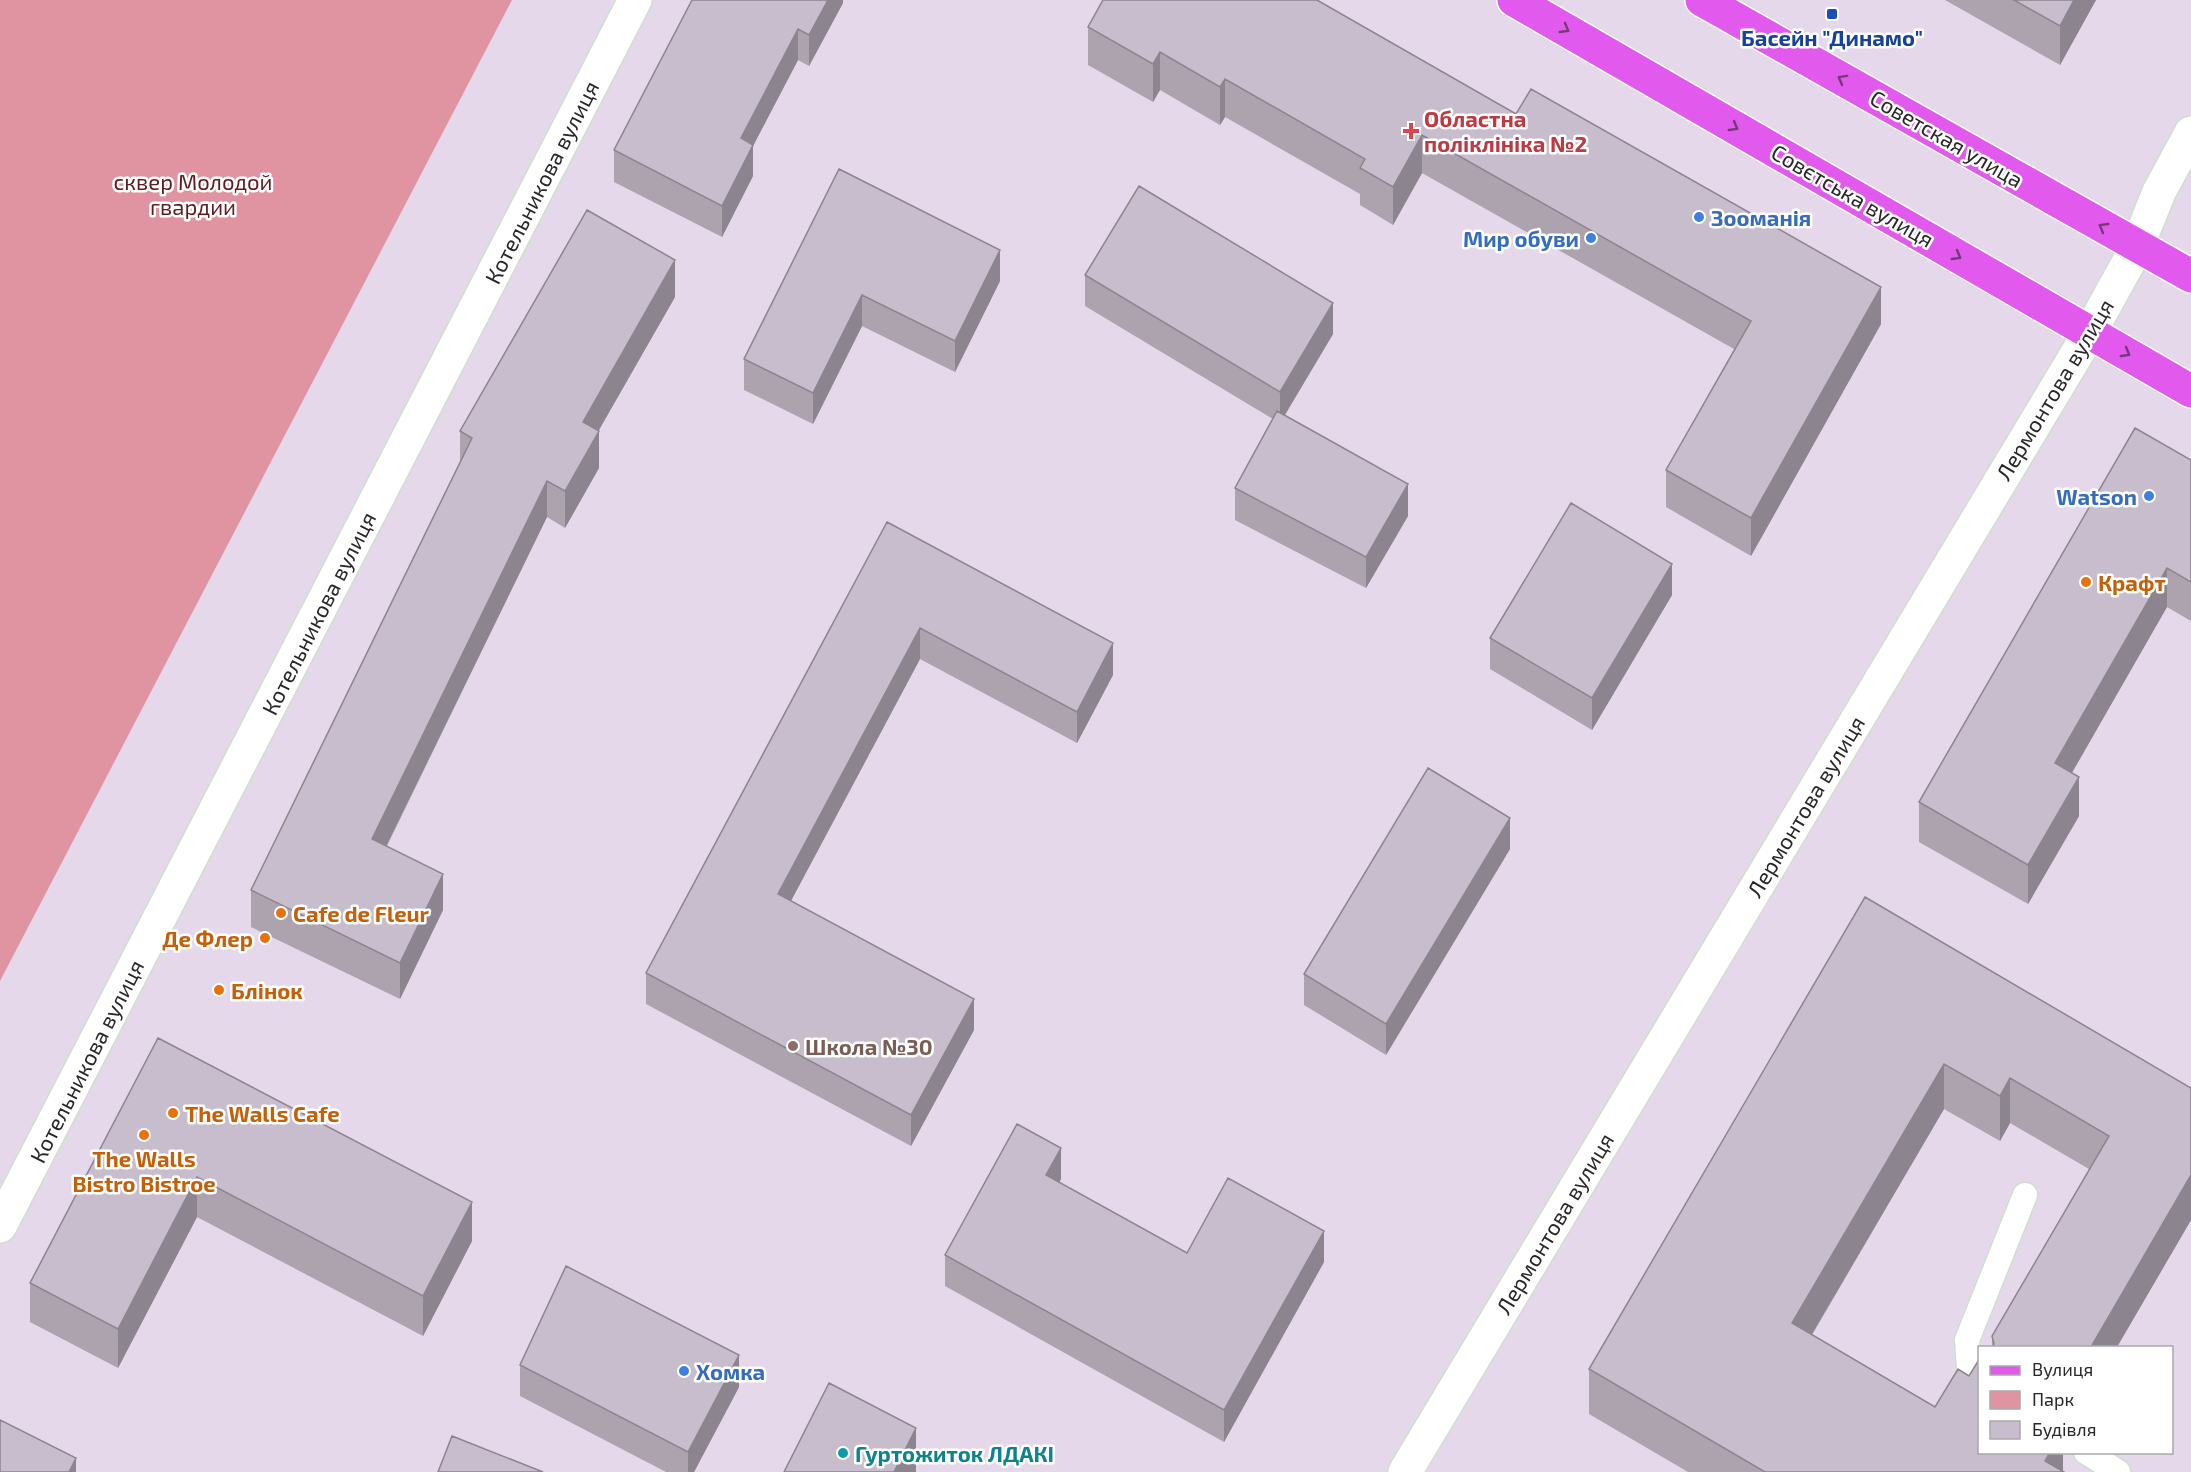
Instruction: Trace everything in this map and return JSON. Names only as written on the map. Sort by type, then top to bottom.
[{"type":"main road","name":"Совєтська вулиця","points":[[1514,0],[2191,391]]},
{"type":"main road","name":"Советская улица","points":[[1702,0],[2191,276]]},
{"type":"street","name":"Котельникова вулиця","points":[[0,1226],[635,0]]},
{"type":"street","name":"Лермонтова вулиця","points":[[1405,1472],[2090,332],[2137,247],[2159,192],[2191,133]]},
{"type":"lane","points":[[1978,1387],[1970,1382],[1967,1340],[2025,1195]]},
{"type":"lane","points":[[2089,1454],[2118,1472]]},
{"type":"green space","name":"сквер Молодой гвардии","points":[[0,0],[512,0],[0,981]]},
{"type":"building","points":[[692,0],[828,0],[809,35],[798,29],[741,138],[753,145],[722,206],[614,150]]},
{"type":"building","points":[[1103,0],[1317,0],[1516,114],[1531,89],[1881,287],[1751,518],[1666,470],[1751,321],[1422,135],[1393,187],[1360,168],[1365,159],[1225,79],[1220,87],[1160,52],[1153,64],[1088,27]]},
{"type":"building","points":[[2014,0],[2074,0],[2060,26]]},
{"type":"building","points":[[839,169],[1000,250],[955,341],[862,295],[813,393],[744,359]]},
{"type":"building","points":[[1139,186],[1333,303],[1280,392],[1085,275]]},
{"type":"building","points":[[587,210],[675,260],[583,422],[599,431],[565,491],[547,481],[372,839],[443,874],[400,963],[251,890],[472,438],[460,431]]},
{"type":"building","points":[[1277,411],[1408,484],[1366,557],[1235,488]]},
{"type":"building","points":[[2135,428],[2191,460],[2191,582],[2167,568],[2055,763],[2079,777],[2028,865],[1919,802]]},
{"type":"building","points":[[1571,503],[1672,564],[1592,698],[1490,638]]},
{"type":"building","points":[[887,522],[1113,643],[1077,712],[920,628],[778,894],[974,999],[911,1115],[646,973]]},
{"type":"building","points":[[1428,768],[1510,818],[1386,1024],[1304,974]]},
{"type":"building","points":[[1865,897],[2191,1088],[2191,1175],[2092,1346],[1993,1346],[1992,1336],[2109,1136],[2010,1078],[2000,1096],[1944,1064],[1792,1323],[1935,1407],[1958,1369],[1969,1376],[1978,1361],[1978,1454],[2049,1454],[2045,1461],[2064,1472],[1765,1472],[1589,1369]]},
{"type":"building","points":[[158,1038],[472,1202],[423,1296],[197,1177],[118,1329],[30,1283]]},
{"type":"building","points":[[1017,1124],[1061,1148],[1046,1175],[1187,1253],[1228,1178],[1324,1231],[1224,1410],[945,1255]]},
{"type":"building","points":[[566,1266],[739,1355],[688,1452],[520,1365]]},
{"type":"building","points":[[829,1383],[916,1428],[894,1472],[784,1472]]},
{"type":"building","points":[[0,1420],[76,1458],[69,1472],[0,1472]]},
{"type":"building","points":[[452,1436],[543,1472],[438,1472]]},
{"type":"place","name":"Басейн \"Динамо\"","points":[[1832,14]]},
{"type":"place","name":"Областна поліклініка №2","points":[[1411,131]]},
{"type":"place","name":"Зооманія","points":[[1699,217]]},
{"type":"place","name":"Мир обуви","points":[[1591,238]]},
{"type":"place","name":"Watson","points":[[2149,496]]},
{"type":"place","name":"Крафт","points":[[2086,582]]},
{"type":"place","name":"Cafe de Fleur","points":[[281,913]]},
{"type":"place","name":"Де Флер","points":[[265,938]]},
{"type":"place","name":"Блінок","points":[[219,990]]},
{"type":"place","name":"Школа №30","points":[[793,1046]]},
{"type":"place","name":"The Walls Cafe","points":[[173,1113]]},
{"type":"place","name":"The Walls Bistro Bistroe","points":[[144,1135]]},
{"type":"place","name":"Хомка","points":[[684,1371]]},
{"type":"place","name":"Гуртожиток ЛДАКІ","points":[[843,1453]]}]
